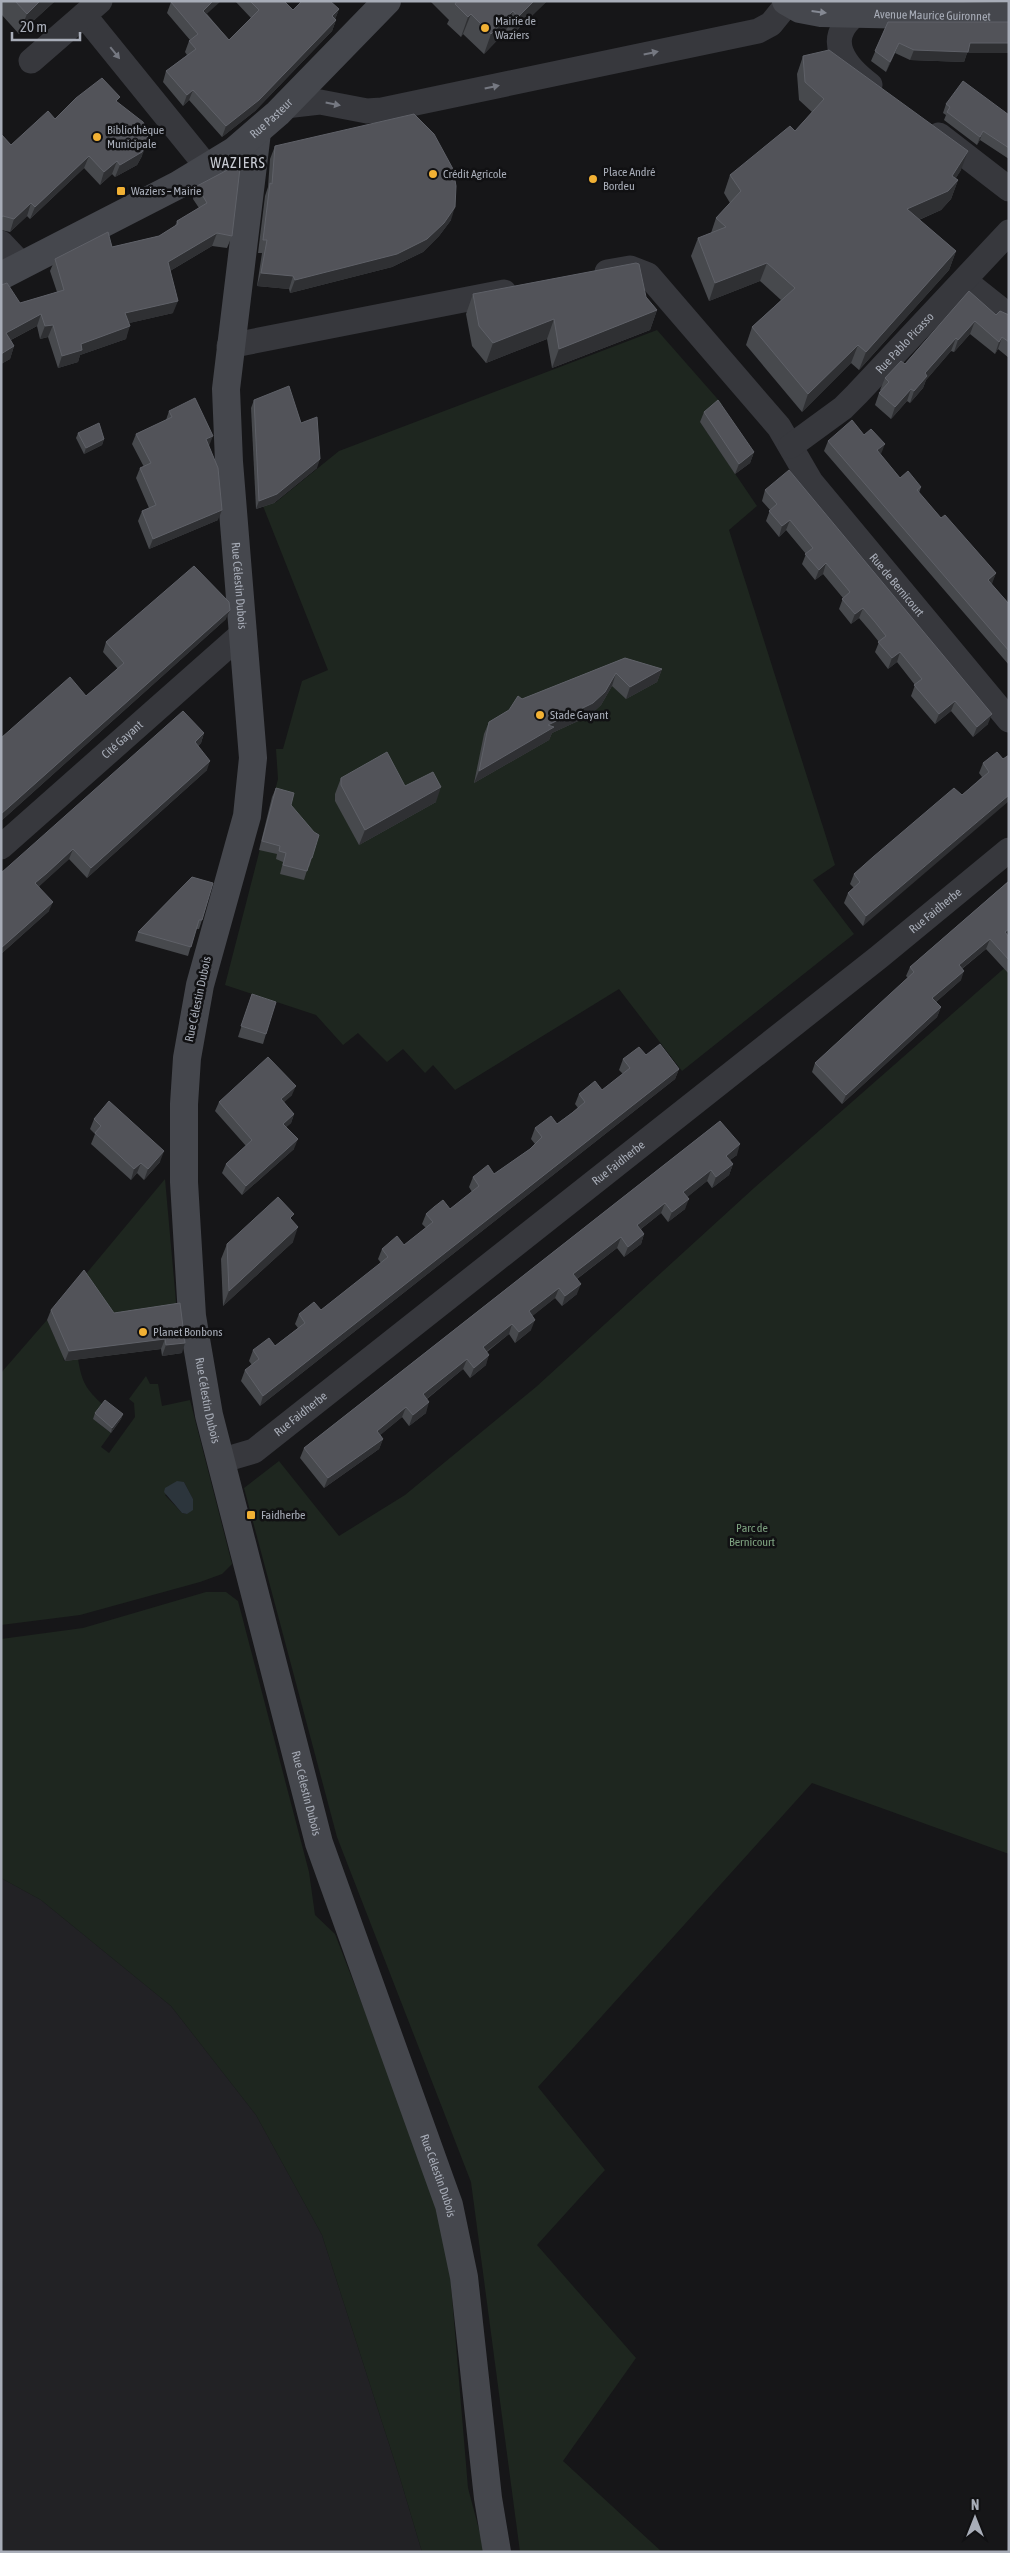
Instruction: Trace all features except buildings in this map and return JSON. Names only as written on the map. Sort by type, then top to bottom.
[{"type":"street","name":"Rue Pasteur","points":[[12,271],[208,168],[257,132],[285,106],[387,1]]},
{"type":"street","points":[[285,106],[320,102],[367,111],[382,110],[763,29],[771,24],[787,2]]},
{"type":"street","name":"Avenue Maurice Guironnet","points":[[787,2],[807,11],[855,15],[1009,17]]},
{"type":"street","points":[[31,61],[92,8],[208,168]]},
{"type":"street","points":[[855,15],[844,27],[840,43],[842,57],[853,71],[890,99]]},
{"type":"street","points":[[922,122],[1009,189]]},
{"type":"street","name":"Rue Célestin Dubois","points":[[257,132],[229,346],[226,389],[227,432],[253,741],[251,793],[240,843],[196,1002],[187,1058],[184,1104],[184,1182],[192,1316],[203,1387],[220,1461],[319,1843],[449,2205],[464,2277],[489,2506],[497,2552]]},
{"type":"street","name":"Rue Pablo Picasso","points":[[791,446],[843,408],[965,281],[1009,232]]},
{"type":"street","points":[[1,243],[12,271]]},
{"type":"street","points":[[586,276],[630,268],[648,275],[779,426],[791,446]]},
{"type":"street","points":[[965,281],[1009,316]]},
{"type":"street","points":[[229,346],[523,288]]},
{"type":"street","name":"Rue de Bernicourt","points":[[791,446],[811,482],[1009,720]]},
{"type":"street","name":"Cité Gayant","points":[[1,847],[244,632]]},
{"type":"street","name":"Rue Faidherbe","points":[[220,1461],[254,1451],[879,957],[1009,850]]},
{"type":"shaded area","points":[[177,1481],[184,1482],[193,1499],[193,1510],[187,1514],[182,1513],[164,1492],[165,1488]]},
{"type":"shaded area","points":[[1,1878],[41,1900],[171,2006],[256,2115],[322,2235],[422,2552],[1,2552]]},
{"type":"green space","name":"Stade Gayant","points":[[657,330],[722,404],[700,422],[757,506],[729,530],[835,865],[813,880],[854,934],[682,1071],[619,989],[455,1090],[433,1065],[425,1073],[403,1049],[387,1062],[358,1033],[343,1045],[316,1015],[225,985],[278,779],[276,749],[283,749],[302,681],[328,670],[263,506],[276,502],[339,451]]},
{"type":"green space","name":"Parc de Bernicourt","points":[[1009,964],[1009,1854],[812,1783],[538,2087],[605,2170],[537,2245],[636,2358],[563,2461],[662,2552],[520,2552],[471,2182],[337,1837],[244,1488],[279,1461],[339,1536],[405,1495],[536,1387],[754,1188]]},
{"type":"green space","points":[[165,1179],[177,1313],[62,1347],[64,1361],[78,1359],[81,1374],[86,1385],[103,1405],[93,1419],[111,1433],[101,1447],[109,1453],[135,1417],[134,1403],[129,1399],[146,1376],[150,1384],[158,1384],[162,1406],[190,1400],[232,1564],[222,1574],[200,1582],[80,1615],[1,1625],[1,1373],[47,1320],[55,1338],[81,1280]],"holes":[[[184,1482],[193,1499],[187,1514],[182,1513],[165,1495]]]},
{"type":"green space","points":[[206,1592],[226,1592],[238,1601],[309,1872],[315,1915],[335,1934],[413,2136],[436,2206],[450,2273],[468,2488],[485,2552],[422,2552],[322,2235],[256,2115],[171,2006],[41,1900],[1,1878],[1,1639],[83,1628]]},
{"type":"place","name":"Mairie de Waziers","points":[[485,28]]},
{"type":"place","name":"Bibliothèque Municipale","points":[[97,137]]},
{"type":"place","name":"Crédit Agricole","points":[[433,174]]},
{"type":"place","name":"Place André Bordeu","points":[[593,179]]},
{"type":"place","name":"Waziers – Mairie","points":[[121,191]]},
{"type":"place","name":"Stade Gayant","points":[[540,715]]},
{"type":"place","name":"Planet Bonbons","points":[[143,1332]]},
{"type":"place","name":"Faidherbe","points":[[251,1515]]},
{"type":"district","name":"WAZIERS","points":[[238,163]]}]
